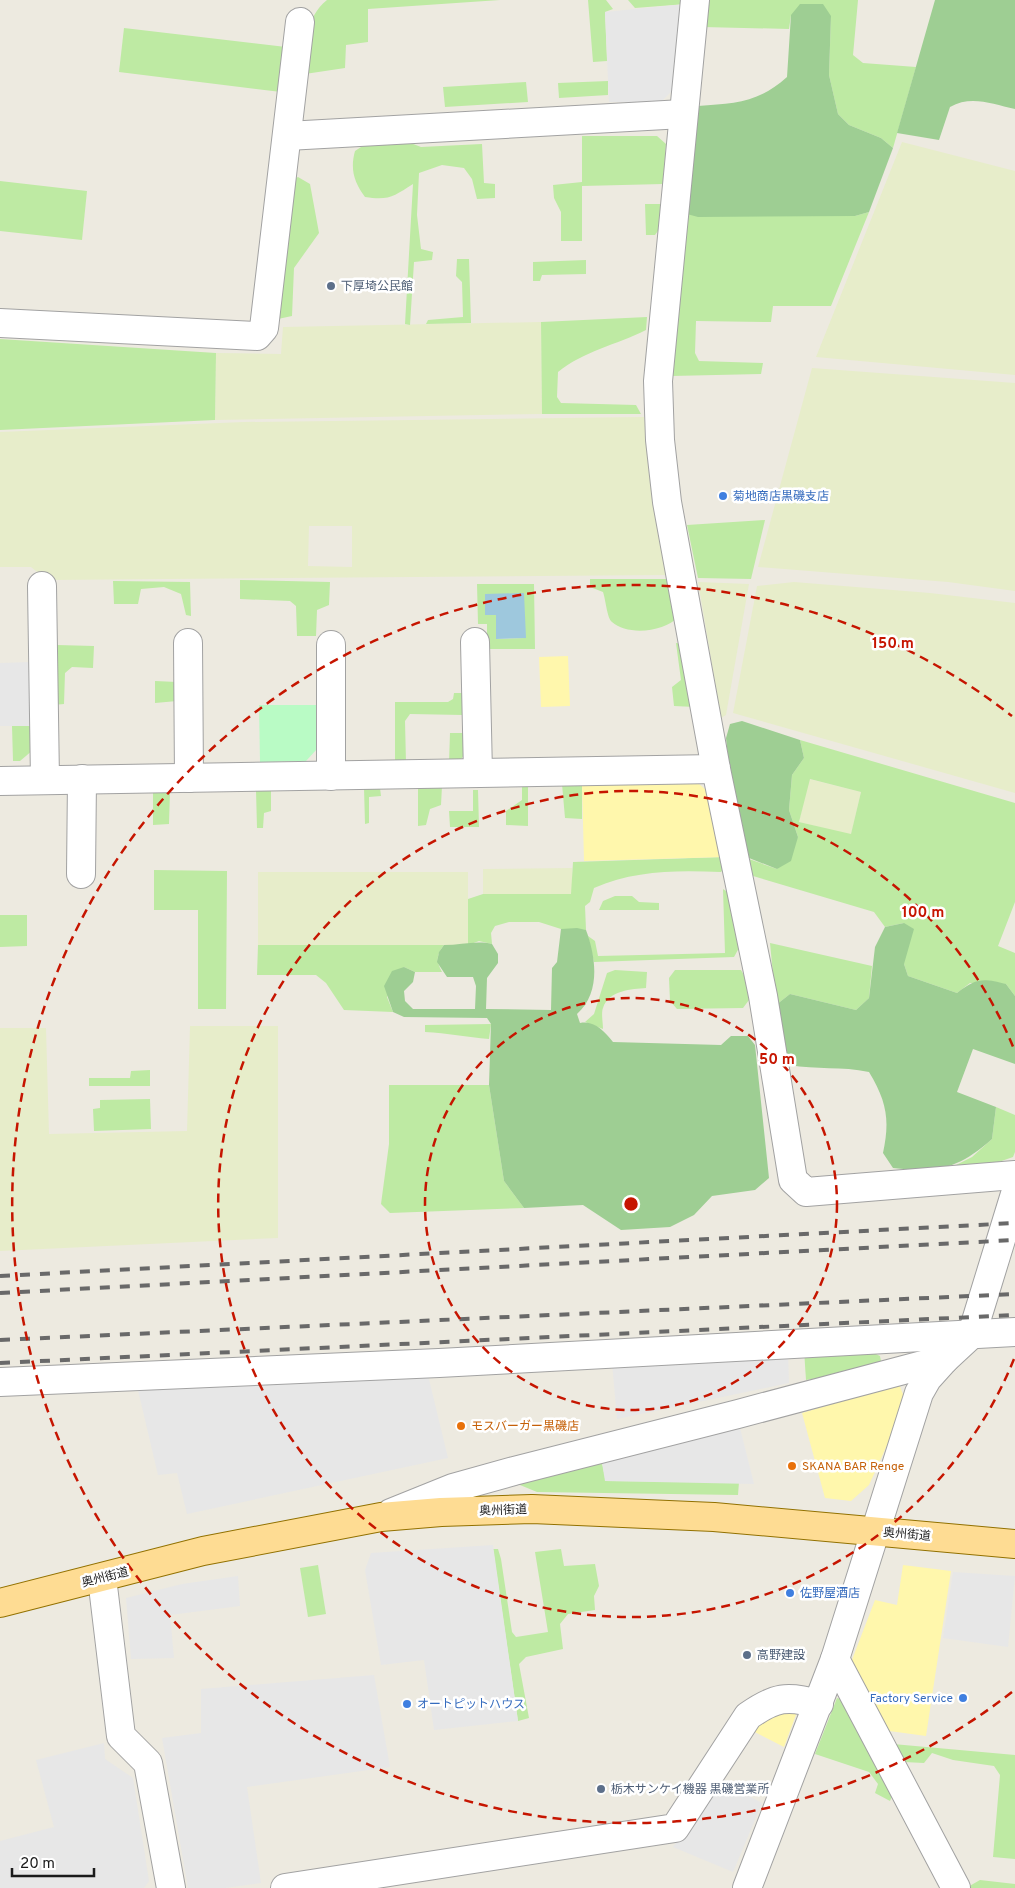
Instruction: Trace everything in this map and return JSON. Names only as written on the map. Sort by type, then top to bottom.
[{"type":"main road","name":"奥州街道","points":[[0,1603],[203,1551],[381,1517],[441,1512],[532,1510],[714,1517],[1015,1544]]},
{"type":"street","points":[[695,0],[658,380],[660,440],[667,502],[716,769],[762,996],[793,1180],[806,1192],[1015,1175]]},
{"type":"street","points":[[0,323],[257,336],[264,328],[300,22]]},
{"type":"street","points":[[287,136],[683,114]]},
{"type":"street","points":[[42,586],[45,780]]},
{"type":"street","points":[[475,642],[478,773]]},
{"type":"street","points":[[188,644],[189,778]]},
{"type":"street","points":[[331,645],[331,776]]},
{"type":"street","points":[[0,781],[716,769]]},
{"type":"street","points":[[81,874],[82,779]]},
{"type":"street","points":[[747,1888],[835,1659],[877,1531],[919,1393],[927,1379],[972,1334],[1015,1194]]},
{"type":"street","points":[[0,1382],[429,1363],[1015,1332]]},
{"type":"street","points":[[381,1517],[453,1488],[945,1359]]},
{"type":"street","points":[[102,1578],[121,1736],[148,1763],[170,1888]]},
{"type":"street","points":[[835,1659],[956,1888]]},
{"type":"street","points":[[286,1888],[675,1828],[748,1716],[762,1706],[781,1698],[794,1697],[819,1704]]},
{"type":"green space","points":[[327,0],[500,0],[368,9],[368,42],[346,45],[345,68],[305,74],[310,24],[314,15]]},
{"type":"green space","points":[[588,0],[606,0],[613,9],[605,12],[607,61],[593,62]]},
{"type":"green space","points":[[628,0],[686,0],[686,4],[635,8]]},
{"type":"green space","points":[[705,0],[858,0],[853,55],[863,63],[916,67],[893,148],[881,138],[849,125],[838,114],[829,75],[831,16],[791,15],[789,29],[703,27]]},
{"type":"green space","points":[[935,0],[1015,0],[1015,109],[974,101],[958,103],[950,107],[939,140],[897,133]]},
{"type":"green space","points":[[800,4],[823,4],[831,16],[829,75],[838,114],[849,125],[881,138],[893,148],[869,212],[855,216],[698,217],[687,214],[698,106],[735,102],[756,97],[776,86],[787,77],[791,15]]},
{"type":"green space","points":[[124,28],[286,47],[281,92],[119,72]]},
{"type":"green space","points":[[608,81],[608,95],[559,98],[558,83]]},
{"type":"green space","points":[[526,82],[528,102],[445,107],[443,87]]},
{"type":"green space","points":[[582,136],[657,136],[666,144],[663,184],[582,186],[582,241],[561,241],[561,212],[554,198],[553,185],[582,182]]},
{"type":"green space","points":[[408,142],[421,147],[482,144],[484,183],[495,184],[495,198],[477,199],[472,179],[464,168],[442,165],[419,173],[417,215],[421,249],[433,252],[432,260],[414,262],[410,325],[405,324],[413,184],[401,192],[386,198],[365,197],[358,186],[353,170],[355,151],[364,145]]},
{"type":"green space","points":[[902,142],[1015,171],[1015,375],[816,357]]},
{"type":"green space","points":[[298,177],[310,184],[319,233],[294,268],[292,316],[278,319],[286,183]]},
{"type":"green space","points":[[0,181],[87,191],[82,240],[0,231]]},
{"type":"green space","points":[[645,204],[662,204],[660,228],[655,235],[646,235]]},
{"type":"green space","points":[[869,212],[831,306],[773,306],[771,322],[696,321],[695,353],[699,361],[763,363],[761,374],[671,376],[687,214],[855,216]]},
{"type":"green space","points":[[457,259],[469,259],[471,323],[426,324],[428,320],[463,317],[462,282],[456,276]]},
{"type":"green space","points":[[586,260],[586,274],[542,275],[540,281],[533,281],[533,262]]},
{"type":"green space","points":[[647,317],[646,330],[589,353],[558,372],[557,397],[561,403],[636,405],[641,414],[542,414],[541,322]]},
{"type":"green space","points":[[541,322],[542,414],[215,420],[216,353],[281,354],[283,327]]},
{"type":"green space","points":[[0,339],[216,353],[215,420],[0,430]]},
{"type":"green space","points":[[812,368],[1015,383],[1015,591],[948,582],[758,567]]},
{"type":"green space","points":[[644,417],[670,575],[47,580],[31,567],[0,567],[0,432],[244,422]],"holes":[[[309,526],[352,526],[352,567],[308,566]]]},
{"type":"green space","points":[[765,520],[751,579],[698,578],[687,525]]},
{"type":"green space","points":[[590,579],[671,579],[678,617],[672,622],[655,629],[636,631],[619,626],[610,620],[603,592],[590,587]]},
{"type":"green space","points":[[240,580],[330,582],[329,605],[317,610],[316,636],[297,636],[296,606],[290,601],[240,599]]},
{"type":"green space","points":[[113,581],[190,582],[191,616],[186,615],[181,594],[164,587],[141,589],[138,604],[114,604]]},
{"type":"green space","points":[[698,582],[749,584],[726,715],[721,718]]},
{"type":"green space","points":[[794,582],[930,593],[1015,603],[1015,793],[733,713],[757,586]]},
{"type":"green space","points":[[477,584],[534,584],[535,649],[487,649],[487,624],[478,624]],"holes":[[[496,614],[525,638],[496,639]]]},
{"type":"green space","points":[[676,643],[684,644],[695,707],[674,706],[672,687],[681,680]]},
{"type":"green space","points":[[57,645],[94,646],[93,668],[72,667],[65,673],[64,704],[53,705]]},
{"type":"green space","points":[[155,681],[177,682],[177,701],[155,703]]},
{"type":"green space","points":[[454,693],[463,693],[463,715],[410,714],[405,721],[406,763],[395,762],[395,702],[448,702],[453,699]]},
{"type":"green space","points":[[259,705],[317,705],[317,749],[306,761],[260,762]]},
{"type":"green space","points":[[742,721],[800,740],[804,758],[792,775],[789,810],[798,837],[791,861],[777,869],[749,858],[729,768],[726,738],[730,724]]},
{"type":"green space","points":[[12,726],[32,726],[33,750],[20,761],[13,761]]},
{"type":"green space","points":[[450,733],[466,733],[465,754],[458,763],[449,763]]},
{"type":"green space","points":[[800,740],[1015,803],[1015,902],[998,946],[1015,953],[1015,996],[1006,984],[970,983],[957,993],[908,976],[904,964],[904,923],[885,927],[874,912],[753,876],[749,859],[777,869],[798,837],[789,810],[792,775],[804,758]],"holes":[[[810,779],[861,792],[851,834],[799,822]]]},
{"type":"green space","points":[[809,779],[861,792],[851,835],[799,822]]},
{"type":"green space","points":[[522,783],[528,783],[528,826],[506,825],[506,811],[522,800]]},
{"type":"green space","points":[[562,784],[582,784],[582,819],[565,818]]},
{"type":"green space","points":[[418,786],[442,786],[441,805],[430,809],[426,825],[418,826]]},
{"type":"green space","points":[[364,788],[380,788],[381,796],[369,797],[369,823],[365,824]]},
{"type":"green space","points":[[256,790],[271,790],[271,811],[264,813],[263,828],[257,828]]},
{"type":"green space","points":[[473,790],[478,790],[479,827],[450,827],[449,811],[473,811]]},
{"type":"green space","points":[[153,791],[170,791],[169,824],[153,825]]},
{"type":"green space","points":[[724,857],[724,868],[721,872],[672,871],[640,874],[594,888],[590,902],[585,906],[586,930],[561,929],[539,922],[509,922],[495,926],[491,933],[492,944],[479,941],[468,945],[468,899],[483,894],[571,894],[573,862]]},
{"type":"green space","points":[[572,868],[572,894],[483,894],[483,869]]},
{"type":"green space","points":[[154,870],[227,871],[226,1009],[198,1009],[198,910],[154,910]]},
{"type":"green space","points":[[258,872],[468,872],[468,945],[258,945]]},
{"type":"green space","points":[[723,889],[732,895],[740,946],[734,957],[594,962],[588,936],[595,941],[598,956],[725,953]]},
{"type":"green space","points":[[615,896],[632,896],[639,902],[659,903],[659,910],[599,910],[603,901]]},
{"type":"green space","points":[[0,915],[27,915],[27,946],[0,947]]},
{"type":"green space","points":[[904,923],[914,929],[904,964],[908,976],[957,993],[969,984],[985,980],[991,981],[1006,984],[1015,996],[1015,1064],[973,1049],[957,1092],[996,1107],[992,1139],[958,1163],[935,1169],[893,1168],[883,1153],[886,1121],[883,1102],[869,1072],[789,1065],[779,1049],[776,1005],[790,994],[856,1010],[869,998],[875,947],[885,927]]},
{"type":"green space","points":[[577,928],[586,930],[594,963],[593,985],[590,996],[577,1014],[580,1023],[594,1025],[602,1030],[613,1042],[721,1045],[731,1036],[748,1036],[755,1045],[769,1178],[755,1190],[712,1196],[694,1215],[670,1227],[621,1230],[583,1205],[524,1208],[504,1181],[489,1085],[491,1024],[487,1018],[404,1017],[393,1012],[384,986],[392,971],[404,967],[415,972],[413,982],[404,991],[405,1001],[413,1009],[475,1009],[476,986],[473,977],[447,977],[437,962],[439,952],[444,945],[486,943],[492,944],[498,954],[498,963],[487,978],[486,1009],[551,1010],[552,968],[557,962],[561,929]]},
{"type":"green space","points":[[770,943],[872,966],[869,998],[856,1010],[790,994],[776,1005]]},
{"type":"green space","points":[[258,945],[444,945],[439,952],[438,958],[442,972],[415,972],[404,967],[387,997],[393,1012],[344,1010],[326,983],[316,975],[257,975]]},
{"type":"green space","points":[[615,970],[647,972],[646,988],[622,992],[610,997],[602,1010],[603,1029],[585,1022],[594,1014],[607,973]]},
{"type":"green space","points":[[675,970],[741,970],[746,979],[749,1000],[743,1008],[677,1009],[670,1001],[669,978]]},
{"type":"green space","points":[[491,1024],[489,1039],[425,1032],[425,1025]]},
{"type":"green space","points":[[190,1026],[278,1026],[278,1238],[0,1251],[0,1028],[46,1028],[49,1134],[187,1131]]},
{"type":"green space","points":[[150,1070],[150,1086],[89,1086],[89,1078],[130,1078],[131,1071]]},
{"type":"green space","points":[[389,1085],[489,1085],[504,1181],[524,1208],[390,1213],[381,1204],[389,1144]]},
{"type":"green space","points":[[150,1099],[151,1129],[94,1131],[93,1109],[100,1108],[100,1100]]},
{"type":"green space","points":[[996,1107],[1015,1115],[1015,1152],[1013,1157],[990,1165],[952,1167],[972,1157],[992,1139]]},
{"type":"green space","points":[[861,1347],[880,1356],[882,1366],[806,1380],[804,1350]]},
{"type":"green space","points":[[602,1463],[606,1481],[739,1482],[738,1495],[537,1492],[520,1485],[520,1481]]},
{"type":"green space","points":[[493,1549],[498,1549],[501,1559],[512,1632],[516,1637],[548,1632],[535,1552],[561,1549],[564,1566],[595,1564],[599,1586],[594,1596],[595,1610],[568,1614],[560,1624],[563,1649],[526,1657],[519,1664],[529,1718],[518,1721]]},
{"type":"green space","points":[[318,1565],[326,1614],[308,1617],[300,1568]]},
{"type":"green space","points":[[837,1698],[848,1701],[894,1792],[890,1801],[875,1793],[878,1784],[869,1772],[815,1754]]},
{"type":"green space","points":[[893,1744],[1015,1755],[1015,1859],[993,1857],[1000,1775],[994,1766],[953,1760],[932,1753],[924,1763],[904,1762]]},
{"type":"green space","points":[[980,1880],[1015,1884],[1015,1888],[966,1888]]},
{"type":"sand","points":[[568,656],[570,706],[541,707],[539,657]]},
{"type":"sand","points":[[582,784],[699,784],[712,795],[724,857],[584,861]]},
{"type":"sand","points":[[899,1384],[904,1397],[893,1432],[869,1485],[851,1501],[825,1498],[802,1413]]},
{"type":"sand","points":[[903,1565],[951,1571],[926,1736],[882,1730],[850,1665],[875,1600],[897,1605]]},
{"type":"sand","points":[[772,1711],[797,1712],[784,1747],[749,1729]]},
{"type":"shaded area","points":[[686,4],[678,85],[660,103],[609,102],[605,12]]},
{"type":"shaded area","points":[[31,662],[32,726],[0,726],[0,663]]},
{"type":"shaded area","points":[[788,1353],[789,1383],[617,1419],[612,1362]]},
{"type":"shaded area","points":[[427,1371],[448,1458],[187,1514],[177,1473],[158,1475],[137,1386]]},
{"type":"shaded area","points":[[740,1428],[754,1484],[605,1481],[602,1463]]},
{"type":"shaded area","points":[[493,1545],[518,1721],[434,1730],[424,1660],[381,1665],[365,1570],[371,1553]]},
{"type":"shaded area","points":[[953,1572],[1015,1576],[1008,1647],[943,1638]]},
{"type":"shaded area","points":[[238,1576],[240,1606],[170,1615],[174,1658],[131,1659],[126,1598],[182,1584]]},
{"type":"shaded area","points":[[374,1675],[390,1767],[247,1787],[261,1883],[225,1888],[188,1888],[162,1738],[201,1733],[201,1689]]},
{"type":"shaded area","points":[[104,1743],[105,1759],[133,1778],[149,1881],[144,1888],[0,1888],[0,1841],[54,1827],[36,1760]]},
{"type":"shaded area","points":[[720,1781],[762,1803],[733,1872],[673,1847]]},
{"type":"water","points":[[524,593],[526,638],[496,639],[496,615],[485,615],[485,594]]},
{"type":"railway","points":[[0,1276],[1015,1223]]},
{"type":"railway","points":[[0,1293],[1015,1240]]},
{"type":"railway","points":[[0,1340],[1015,1294]]},
{"type":"railway","points":[[0,1363],[1015,1315]]},
{"type":"place","name":"下厚埼公民館","points":[[331,286]]},
{"type":"place","name":"菊地商店黒磯支店","points":[[723,496]]},
{"type":"place","name":"モスバーガー黒磯店","points":[[461,1426]]},
{"type":"place","name":"SKANA BAR Renge","points":[[792,1466]]},
{"type":"place","name":"佐野屋酒店","points":[[790,1593]]},
{"type":"place","name":"高野建設","points":[[747,1655]]},
{"type":"place","name":"Factory Service","points":[[963,1698]]},
{"type":"place","name":"オートピットハウス","points":[[407,1704]]},
{"type":"place","name":"栃木サンケイ機器 黒磯営業所","points":[[601,1789]]}]
